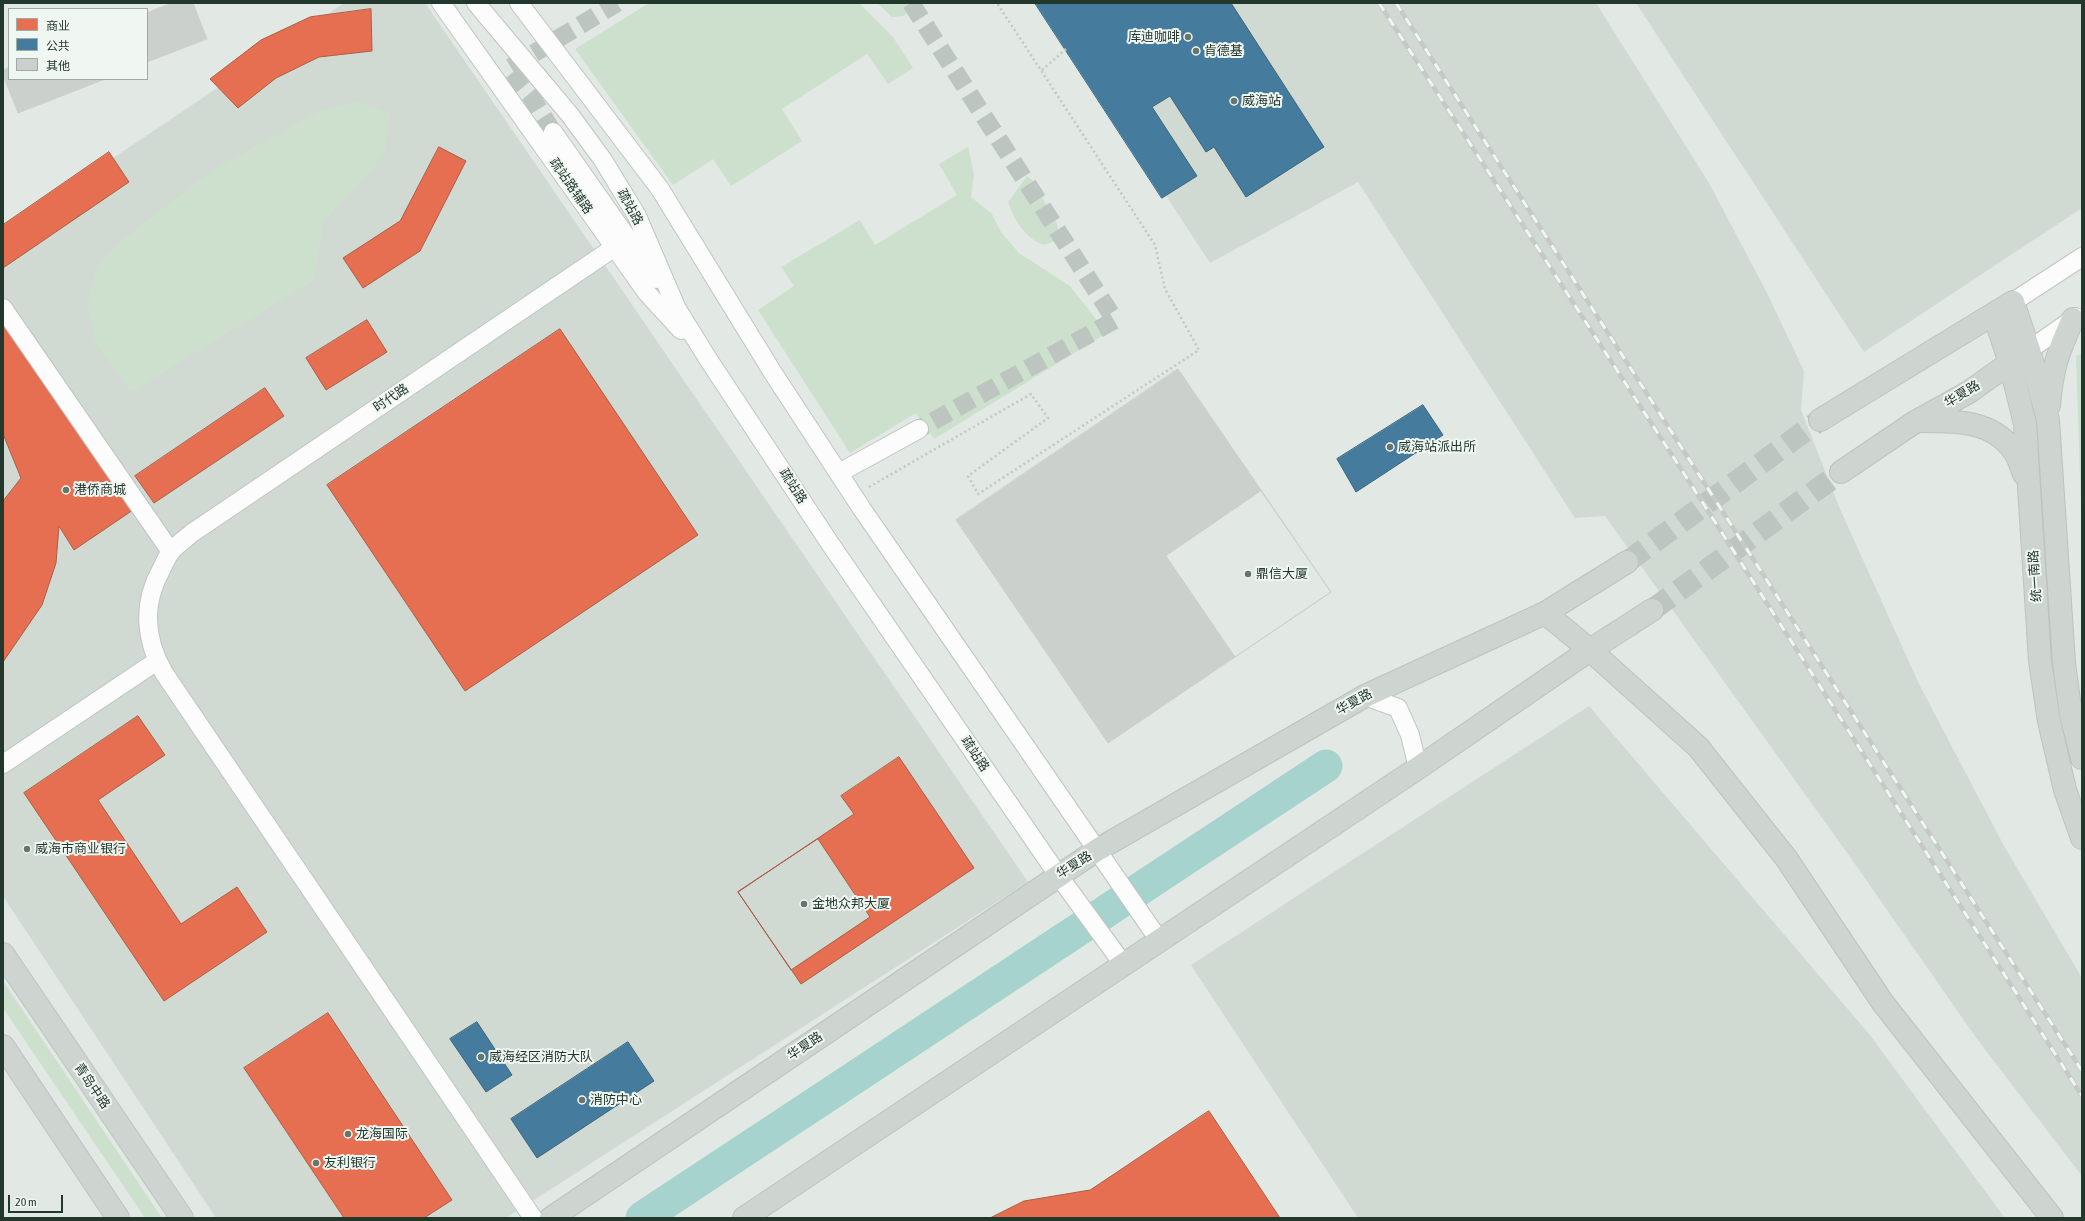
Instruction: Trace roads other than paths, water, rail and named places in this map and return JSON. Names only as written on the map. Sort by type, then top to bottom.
[{"type":"main road","points":[[1820,420],[2013,302]]},
{"type":"main road","name":"统一南路","points":[[2013,302],[2029,350],[2048,420],[2064,663],[2072,715],[2082,758]]},
{"type":"main road","name":"统一南路","points":[[1994,314],[2010,363],[2025,424],[2040,661],[2049,721],[2065,790],[2082,838]]},
{"type":"main road","points":[[2048,420],[2052,377],[2058,351],[2078,316]]},
{"type":"main road","name":"华夏路","points":[[1841,472],[1915,422],[1969,392],[2029,350]]},
{"type":"main road","points":[[1915,422],[1955,421],[1980,426],[1996,433],[2015,453],[2029,487]]},
{"type":"main road","name":"华夏路","points":[[551,1218],[1101,857],[1365,696],[1545,613],[1627,562]]},
{"type":"main road","points":[[744,1218],[1155,933],[1418,768],[1590,650],[1652,610]]},
{"type":"main road","points":[[1545,613],[1590,650],[1698,747],[1786,858],[1883,1003],[2052,1218]]},
{"type":"main road","name":"青岛中路","points":[[3,954],[182,1218]]},
{"type":"main road","points":[[3,1046],[118,1218]]},
{"type":"street","name":"疏站路辅路","points":[[442,3],[647,293],[710,362]]},
{"type":"street","name":"疏站路","points":[[476,3],[570,115],[603,160],[637,216],[677,309],[710,362],[836,552],[1063,882],[1118,958]]},
{"type":"street","points":[[519,3],[660,189],[773,373],[854,496],[1101,857],[1155,933]]},
{"type":"street","points":[[553,132],[677,309]]},
{"type":"street","name":"时代路","points":[[533,1218],[157,661],[149,636],[147,619],[156,580],[171,552],[192,533],[615,247]]},
{"type":"street","points":[[2013,302],[2082,257]]},
{"type":"street","points":[[3,308],[171,552]]},
{"type":"street","name":"华夏路","points":[[2029,350],[2078,316]]},
{"type":"street","points":[[839,473],[919,429]]},
{"type":"street","points":[[3,764],[157,661]]},
{"type":"street","points":[[1365,696],[1398,708],[1410,735],[1418,768]]},
{"type":"waterway","points":[[642,1218],[1326,766]]},
{"type":"tunnel","points":[[553,132],[530,95],[508,69],[617,3]]},
{"type":"tunnel","points":[[911,3],[1115,320],[919,429]]},
{"type":"tunnel","points":[[1627,562],[1820,420]]},
{"type":"tunnel","points":[[1652,610],[1841,472]]},
{"type":"railway","points":[[1379,3],[1692,486],[2082,1096]]},
{"type":"railway","points":[[1396,3],[2082,1071]]},
{"type":"place","name":"库迪咖啡","points":[[1188,37]]},
{"type":"place","name":"肯德基","points":[[1196,51]]},
{"type":"place","name":"威海站","points":[[1234,101]]},
{"type":"place","name":"威海站派出所","points":[[1390,447]]},
{"type":"place","name":"港侨商城","points":[[66,490]]},
{"type":"place","name":"鼎信大厦","points":[[1248,574]]},
{"type":"place","name":"威海市商业银行","points":[[27,849]]},
{"type":"place","name":"金地众邦大厦","points":[[804,904]]},
{"type":"place","name":"威海经区消防大队","points":[[481,1057]]},
{"type":"place","name":"消防中心","points":[[582,1100]]},
{"type":"place","name":"龙海国际","points":[[348,1134]]},
{"type":"place","name":"友利银行","points":[[316,1163]]}]
